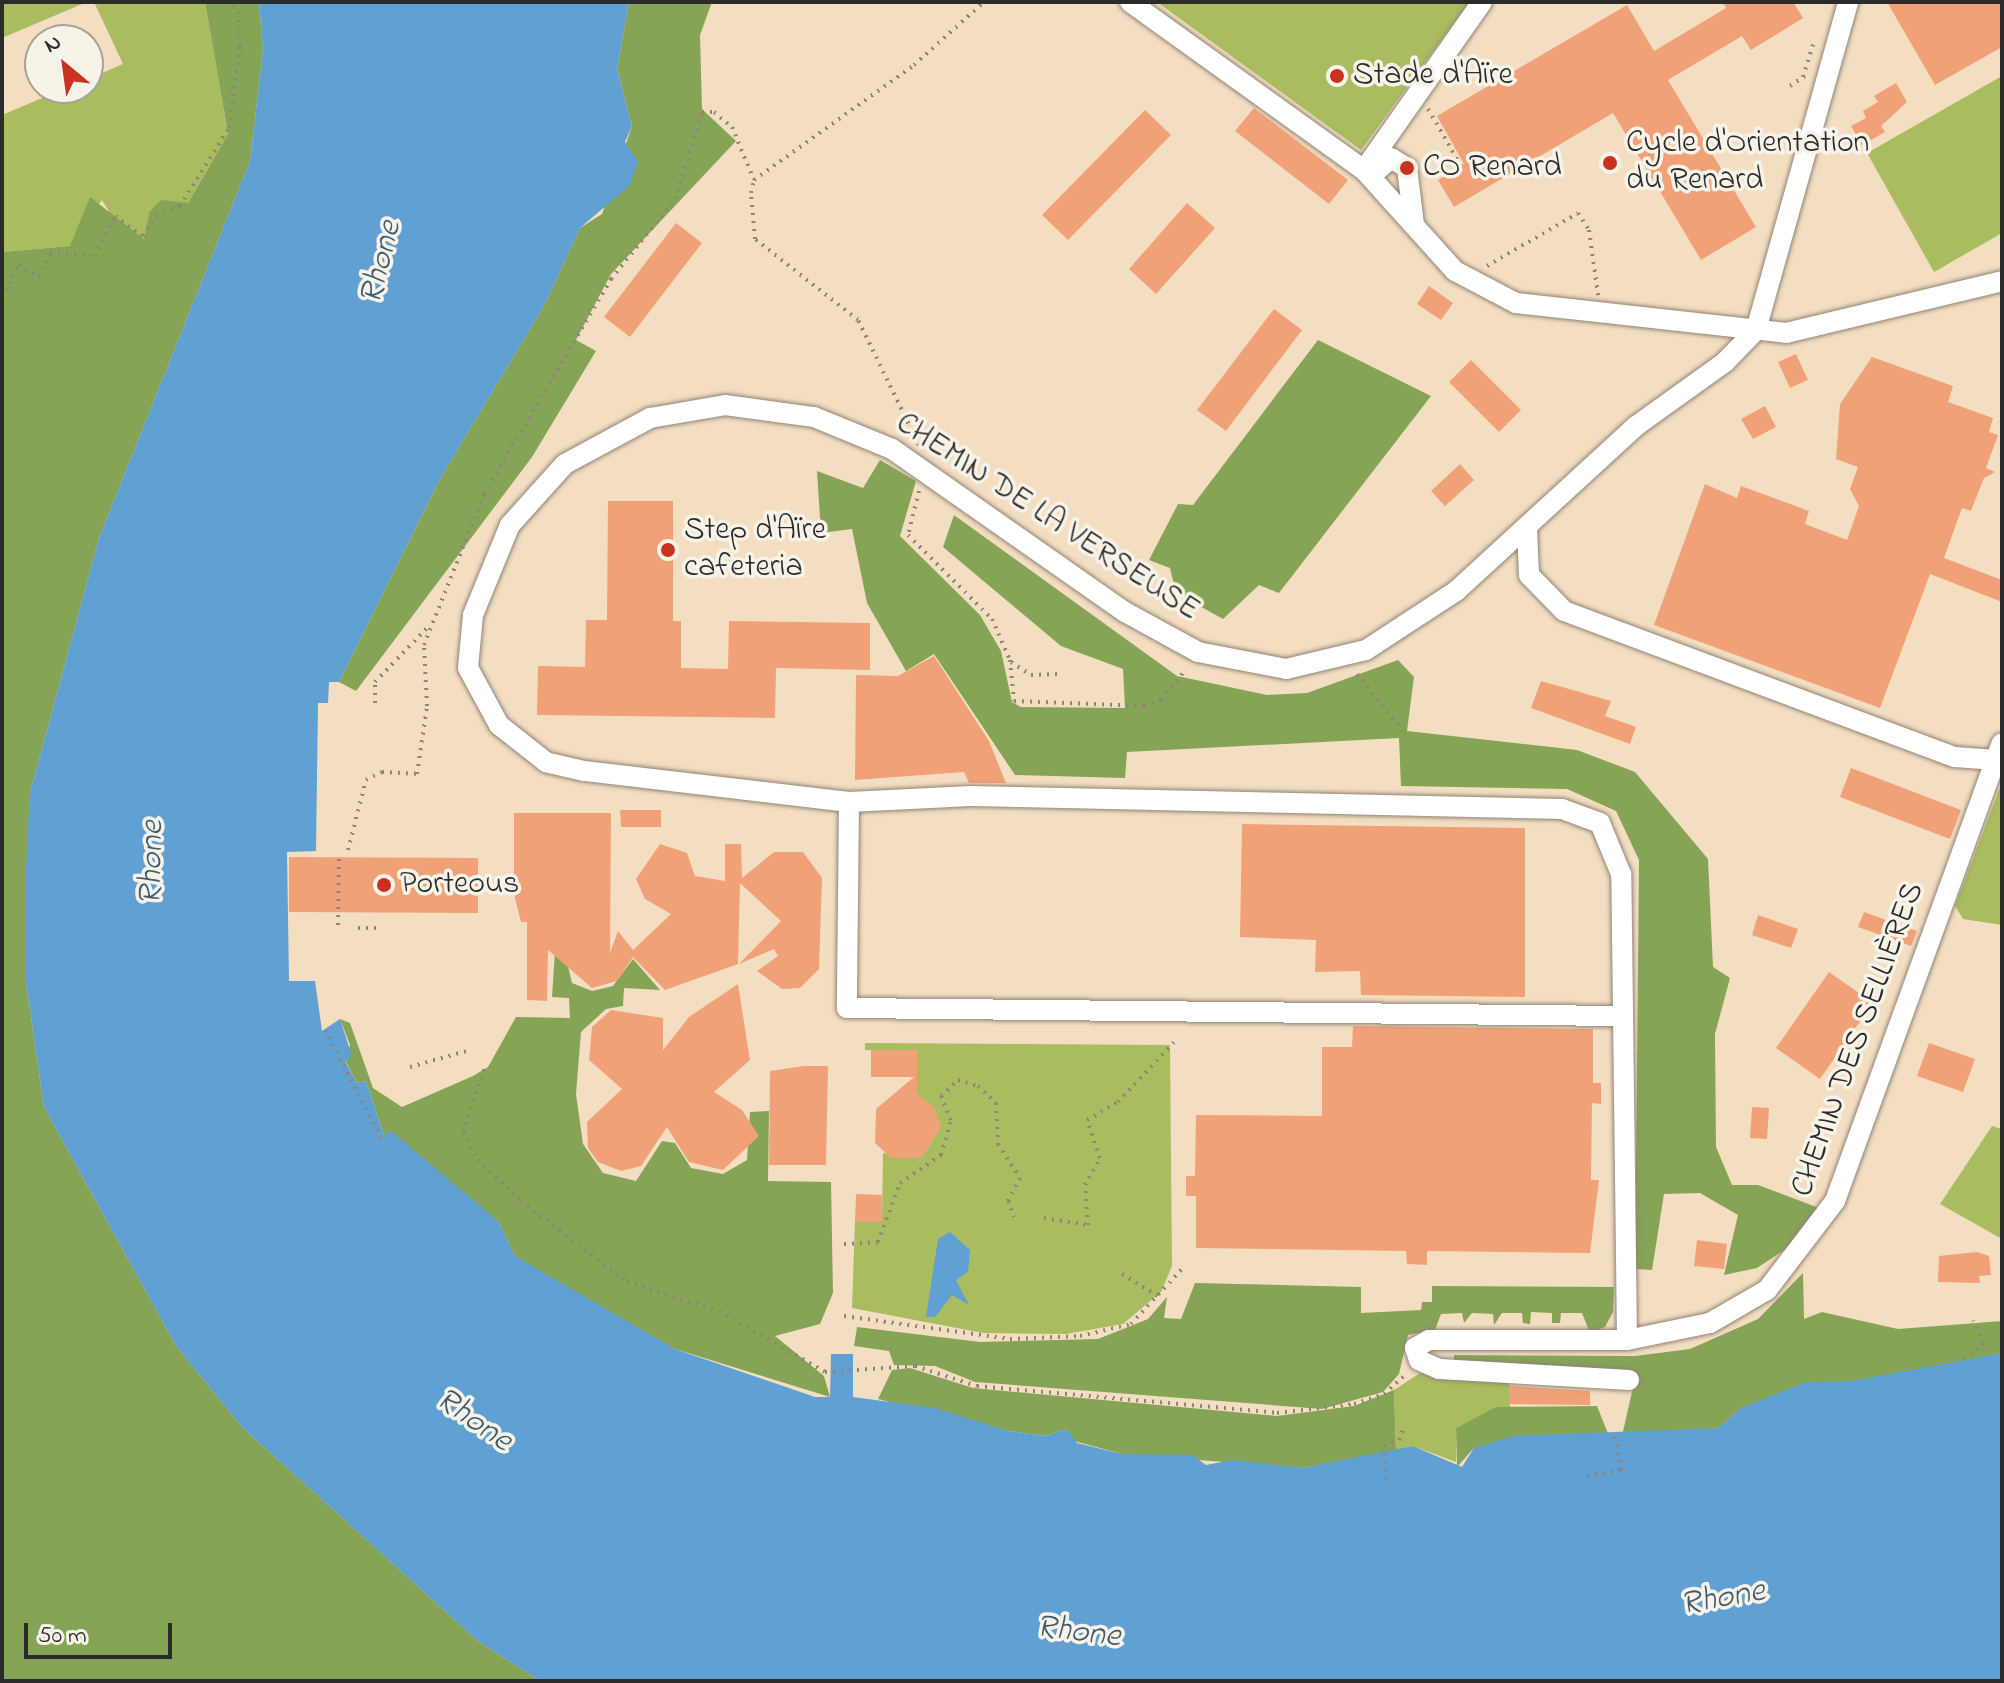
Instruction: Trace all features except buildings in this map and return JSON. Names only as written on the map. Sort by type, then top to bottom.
[{"type":"street","points":[[1130,2],[1368,173],[1455,271],[1516,303],[1756,330],[1815,328],[2002,281]]},
{"type":"street","points":[[1368,173],[1482,2]]},
{"type":"street","points":[[1756,330],[1848,2]]},
{"type":"street","points":[[1368,173],[1382,159],[1407,168],[1414,224]]},
{"type":"street","name":"CHEMIN DE LA VERSEUSE","points":[[1627,1340],[1621,874],[1614,844],[1585,815],[987,796],[849,802],[546,762],[499,725],[479,695],[468,668],[473,615],[502,539],[552,474],[629,427],[692,407],[755,407],[854,430],[911,460],[1125,612],[1198,652],[1256,668],[1311,667],[1366,650],[1427,615],[1527,528],[1636,426],[1725,362],[1756,330]]},
{"type":"street","points":[[1527,528],[1526,557],[1537,589],[1564,611],[1955,757],[2000,749]]},
{"type":"street","name":"CHEMIN DES SELLIÈRES","points":[[1419,1360],[1415,1348],[1429,1340],[1627,1340],[1739,1311],[1767,1290],[1825,1221],[2000,749]]},
{"type":"street","points":[[849,802],[847,1008],[1622,1016]]},
{"type":"street","points":[[1419,1360],[1439,1369],[1629,1380]]},
{"type":"path","points":[[2,287],[6,291],[18,265],[39,277],[50,252],[95,256],[115,216],[143,236],[156,217],[180,206],[229,128],[240,46],[239,14],[231,2]]},
{"type":"path","points":[[754,180],[914,65],[984,2]]},
{"type":"path","points":[[1803,77],[1811,53]]},
{"type":"path","points":[[348,850],[366,780],[382,772],[417,774],[428,627],[484,494],[617,270],[675,199],[702,112],[714,112],[732,127],[754,180],[755,239],[858,320],[918,440],[911,460]]},
{"type":"path","points":[[1430,113],[1461,166]]},
{"type":"path","points":[[1491,264],[1578,213],[1589,230],[1598,297]]},
{"type":"path","points":[[923,481],[906,522],[910,539],[986,612],[1010,660],[1014,701],[1023,704],[1144,706],[1161,700],[1184,672]]},
{"type":"path","points":[[375,703],[375,682],[428,627]]},
{"type":"path","points":[[1010,660],[1031,675],[1059,674]]},
{"type":"path","points":[[1357,674],[1403,731]]},
{"type":"path","points":[[338,925],[339,857]]},
{"type":"path","points":[[358,928],[380,928]]},
{"type":"path","points":[[325,1030],[381,1137]]},
{"type":"path","points":[[1044,1218],[1088,1225],[1085,1185],[1100,1158],[1087,1120],[1118,1102],[1177,1039]]},
{"type":"path","points":[[410,1067],[470,1050]]},
{"type":"path","points":[[484,1069],[463,1133],[478,1160],[521,1201],[627,1282],[719,1311],[831,1373],[915,1366],[977,1386],[1301,1413],[1384,1394],[1419,1360]]},
{"type":"path","points":[[844,1244],[878,1242],[900,1183],[947,1147],[951,1120],[941,1096],[947,1086],[978,1086],[999,1117],[998,1144],[1020,1178],[1008,1201],[1014,1217]]},
{"type":"path","points":[[844,1316],[1010,1339],[1057,1338],[1131,1324],[1161,1298],[1182,1269]]},
{"type":"path","points":[[1122,1274],[1161,1298]]},
{"type":"path","points":[[1964,1360],[1984,1343],[1973,1320]]},
{"type":"path","points":[[1385,1479],[1384,1446],[1399,1440],[1404,1427]]},
{"type":"path","points":[[1587,1476],[1622,1470],[1615,1436]]},
{"type":"green space","points":[[2,2],[87,2],[35,24],[24,24],[24,29],[2,38]]},
{"type":"green space","points":[[94,2],[205,2],[228,134],[188,203],[149,212],[144,240],[116,223],[102,200],[70,246],[2,252],[2,115],[28,104],[104,104],[104,72],[123,64]]},
{"type":"green space","points":[[205,2],[259,2],[263,50],[250,161],[99,538],[30,793],[26,982],[44,1107],[176,1346],[242,1427],[478,1641],[540,1681],[2,1681],[2,252],[70,246],[90,197],[144,239],[149,212],[161,200],[188,203],[228,134]]},
{"type":"green space","points":[[629,2],[712,2],[700,35],[702,109],[736,141],[611,274],[576,340],[596,351],[532,457],[356,691],[339,682],[440,479],[545,304],[580,228],[602,214],[632,126],[617,69]]},
{"type":"green space","name":"Stade d'Aïre","points":[[1157,2],[1469,2],[1361,150]]},
{"type":"green space","points":[[2002,76],[2002,233],[1934,272],[1867,153]]},
{"type":"green space","points":[[1318,340],[1431,396],[1279,593],[1259,585],[1223,619],[1176,593],[1170,568],[1149,560],[1178,504],[1193,505]]},
{"type":"green space","points":[[880,460],[916,481],[900,536],[980,615],[1001,651],[1012,702],[1021,707],[1125,708],[1123,669],[1061,646],[943,547],[954,515],[1177,676],[1267,695],[1307,693],[1398,660],[1414,677],[1407,731],[1577,750],[1635,772],[1708,859],[1713,967],[1730,978],[1715,1034],[1716,1147],[1732,1185],[1758,1185],[1819,1208],[1796,1242],[1757,1268],[1724,1275],[1738,1215],[1700,1193],[1664,1194],[1652,1270],[1635,1269],[1639,860],[1616,811],[1567,789],[1401,786],[1399,738],[1127,752],[1125,778],[1015,775],[934,654],[906,671],[867,603],[852,529],[821,533],[817,471],[863,488]]},
{"type":"green space","points":[[2002,782],[2002,925],[1963,919],[1955,906]]},
{"type":"green space","points":[[557,921],[572,983],[592,991],[613,986],[633,959],[660,990],[624,988],[623,1006],[606,1009],[581,1032],[576,1094],[583,1144],[603,1173],[636,1181],[662,1141],[675,1143],[691,1168],[723,1174],[747,1160],[750,1112],[769,1111],[768,1181],[831,1182],[833,1293],[820,1324],[775,1336],[824,1376],[830,1397],[675,1349],[542,1274],[515,1256],[498,1221],[384,1135],[366,1081],[357,1083],[345,1060],[350,1045],[340,1019],[350,1023],[373,1088],[402,1107],[473,1076],[488,1067],[516,1017],[570,1018],[569,998],[552,997]]},
{"type":"green space","points":[[865,1043],[1170,1045],[1172,1266],[1161,1292],[1123,1324],[1066,1334],[983,1333],[852,1308],[855,1222],[882,1222],[883,1153],[921,1158],[940,1128],[935,1109],[917,1094],[916,1050],[865,1050]]},
{"type":"green space","points":[[1992,1126],[2002,1129],[2002,1239],[1940,1204]]},
{"type":"green space","points":[[1803,1273],[1804,1319],[1822,1312],[1898,1329],[2002,1321],[2002,1353],[1741,1408],[1718,1428],[1622,1436],[1636,1374],[1454,1364],[1454,1355],[1635,1356],[1690,1349],[1758,1319]]},
{"type":"green space","points":[[1195,1283],[1361,1287],[1361,1313],[1421,1310],[1422,1302],[1432,1302],[1432,1286],[1614,1287],[1613,1312],[1605,1327],[1590,1333],[1582,1313],[1561,1313],[1560,1323],[1552,1323],[1552,1313],[1531,1312],[1530,1324],[1523,1323],[1522,1313],[1502,1313],[1494,1325],[1493,1314],[1472,1313],[1464,1323],[1462,1313],[1441,1314],[1435,1330],[1408,1335],[1399,1374],[1383,1392],[1322,1409],[975,1382],[935,1366],[894,1365],[889,1351],[854,1346],[857,1327],[980,1342],[1098,1339],[1148,1319],[1167,1297],[1164,1318],[1181,1319]]},
{"type":"green space","points":[[910,1368],[973,1388],[1277,1416],[1354,1406],[1394,1390],[1396,1451],[1302,1468],[1122,1454],[1074,1441],[1067,1429],[1045,1436],[1008,1431],[878,1399],[892,1370]]},
{"type":"green space","points":[[1420,1373],[1509,1379],[1510,1407],[1456,1428],[1456,1462],[1413,1446],[1396,1451],[1394,1390]]},
{"type":"green space","points":[[1597,1406],[1609,1436],[1474,1448],[1457,1467],[1456,1428],[1496,1407]]},
{"type":"water","name":"Rhone","points":[[259,2],[629,2],[617,69],[632,126],[625,142],[638,162],[629,186],[580,228],[545,304],[440,479],[339,682],[329,682],[328,703],[318,703],[316,851],[287,852],[289,981],[315,981],[322,1031],[340,1019],[352,1056],[345,1061],[357,1083],[366,1081],[384,1135],[391,1131],[498,1221],[515,1256],[675,1349],[815,1397],[830,1397],[831,1354],[853,1354],[853,1397],[935,1408],[1008,1431],[1045,1436],[1067,1429],[1077,1443],[1122,1454],[1192,1455],[1206,1465],[1232,1460],[1302,1468],[1413,1446],[1462,1467],[1474,1448],[1514,1436],[1718,1428],[1741,1408],[1806,1382],[1852,1381],[2002,1353],[2002,1681],[540,1681],[478,1641],[242,1427],[176,1346],[44,1107],[26,982],[26,869],[30,793],[99,538],[250,161],[263,50]]},
{"type":"water","points":[[950,1232],[970,1250],[968,1272],[956,1280],[969,1305],[952,1295],[935,1317],[926,1317],[938,1239]]},
{"type":"place","name":"Stade d'Aïre","points":[[1337,76]]},
{"type":"place","name":"Cycle d'Orientation du Renard","points":[[1610,163]]},
{"type":"place","name":"CO Renard","points":[[1407,168]]},
{"type":"place","name":"Step d'Aïre cafeteria","points":[[668,550]]},
{"type":"place","name":"Porteous","points":[[384,885]]}]
